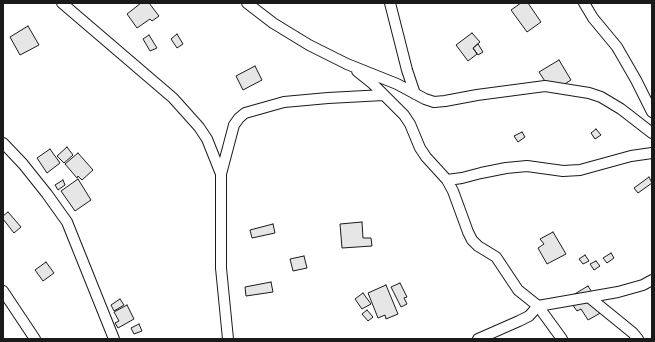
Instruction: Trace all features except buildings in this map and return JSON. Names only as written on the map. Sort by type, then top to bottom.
[{"type":"street","points":[[62,3],[173,98],[200,127],[207,139],[221,174]]},
{"type":"street","points":[[247,3],[273,23],[309,45],[347,64],[397,84],[425,99],[434,102],[545,86],[589,93],[601,97],[611,102],[652,133]]},
{"type":"street","points":[[390,3],[407,70],[415,94]]},
{"type":"street","points":[[584,3],[593,18],[616,47],[636,80],[652,112]]},
{"type":"street","points":[[347,64],[384,95],[404,115],[426,157],[447,180],[472,240],[478,246],[496,257],[518,290],[538,306],[562,339]]},
{"type":"street","points":[[228,339],[221,268],[221,174],[234,125],[245,113],[284,102],[384,95]]},
{"type":"street","points":[[3,143],[38,182],[67,222],[114,339]]},
{"type":"street","points":[[447,180],[506,168],[527,166],[563,171],[580,170],[631,156],[652,153]]},
{"type":"street","points":[[478,339],[529,316],[538,306],[590,298],[636,287],[652,280]]},
{"type":"street","points":[[3,291],[35,339]]},
{"type":"street","points":[[590,298],[638,339]]}]
